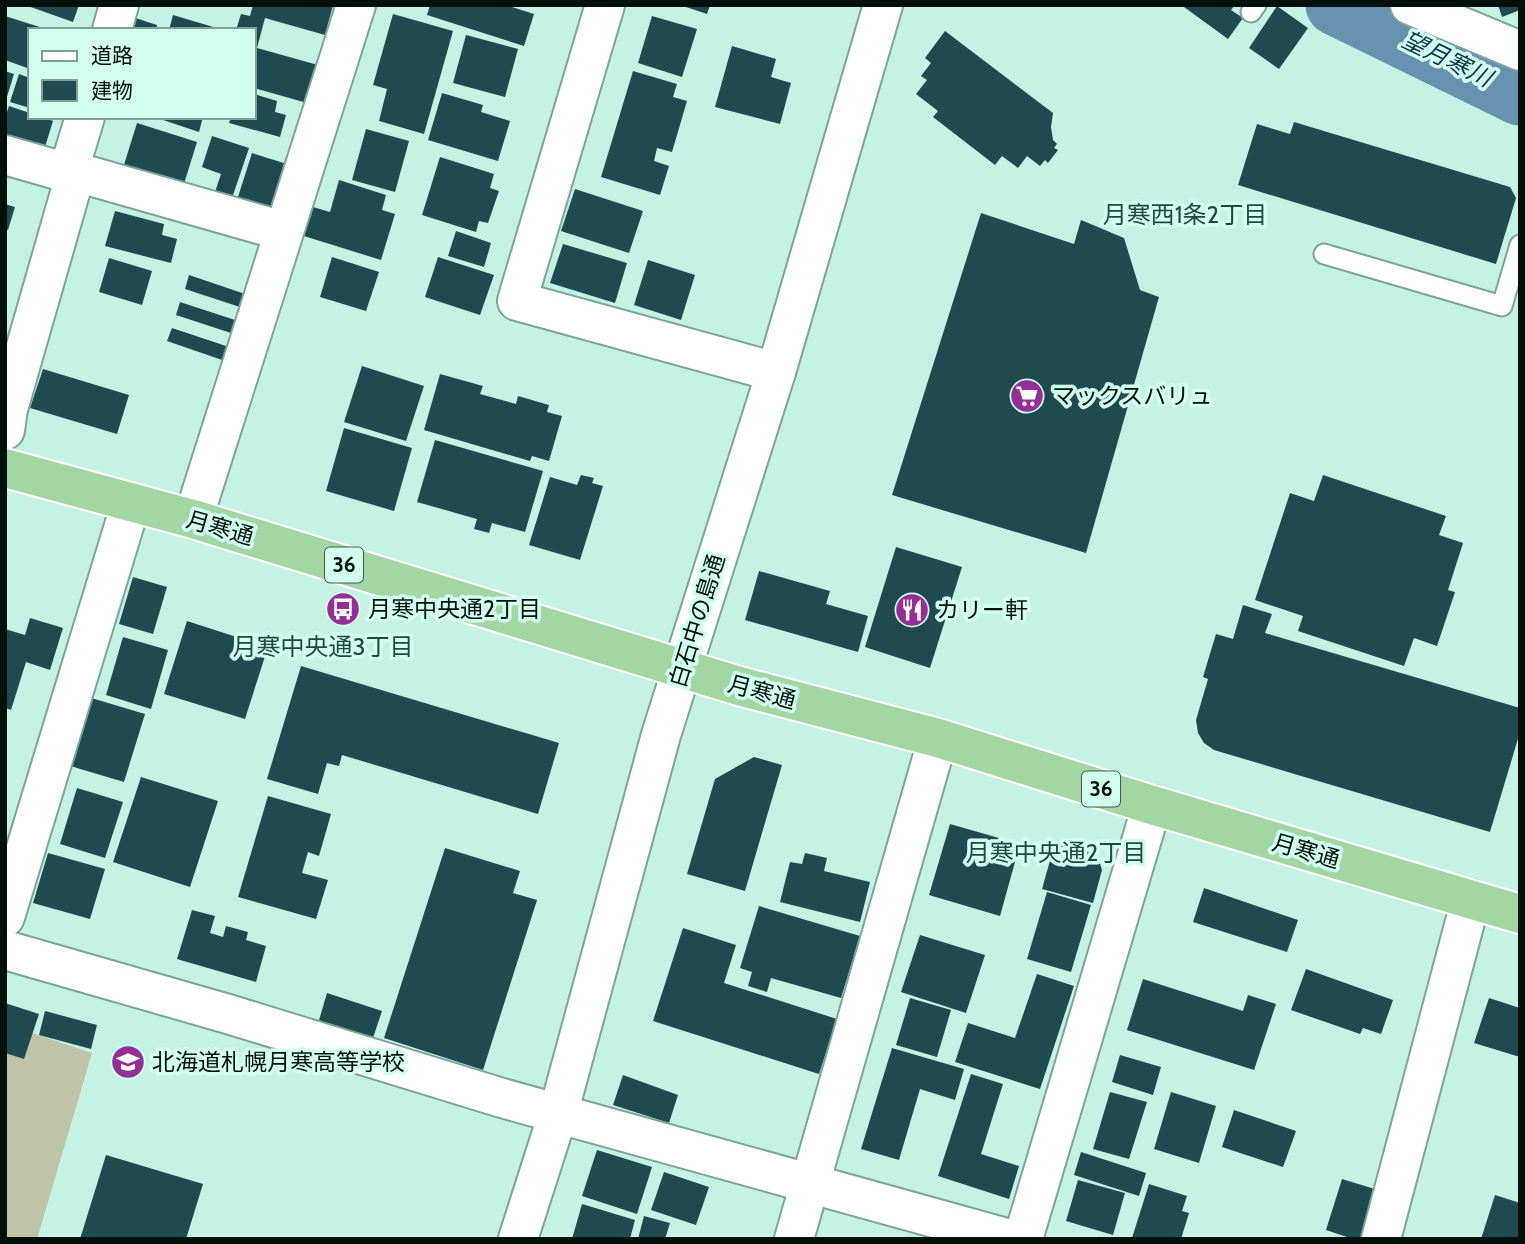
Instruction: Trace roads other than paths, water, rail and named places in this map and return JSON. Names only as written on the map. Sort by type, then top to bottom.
[{"type":"highway","name":"月寒通","points":[[5,468],[192,519],[682,669],[938,738],[1152,805],[1520,914]]},
{"type":"street","points":[[112,28],[119,5]]},
{"type":"street","points":[[192,519],[356,5]]},
{"type":"street","points":[[605,5],[517,301],[776,372]]},
{"type":"street","name":"白石中の島通","points":[[517,1239],[558,1114],[661,736],[776,372],[883,5]]},
{"type":"street","points":[[1409,5],[1520,51]]},
{"type":"street","points":[[5,430],[8,409],[85,119]]},
{"type":"street","points":[[5,155],[283,231]]},
{"type":"street","points":[[5,917],[131,503]]},
{"type":"street","points":[[794,1239],[938,738]]},
{"type":"street","points":[[1023,1239],[1152,805]]},
{"type":"street","points":[[1381,1239],[1471,899]]},
{"type":"street","points":[[5,950],[558,1114],[1010,1239]]},
{"type":"lane","points":[[1324,254],[1502,306],[1520,245]]},
{"type":"waterway","name":"望月寒川","points":[[1336,5],[1520,95]]},
{"type":"place","name":"マックスバリュ","points":[[1027,396]]},
{"type":"place","name":"月寒中央通2丁目","points":[[343,609]]},
{"type":"place","name":"カリー軒","points":[[912,610]]},
{"type":"place","name":"北海道札幌月寒高等学校","points":[[128,1062]]},
{"type":"district","name":"月寒西1条2丁目","points":[[1185,215]]},
{"type":"district","name":"月寒中央通3丁目","points":[[323,647]]},
{"type":"district","name":"月寒中央通2丁目","points":[[1056,853]]}]
